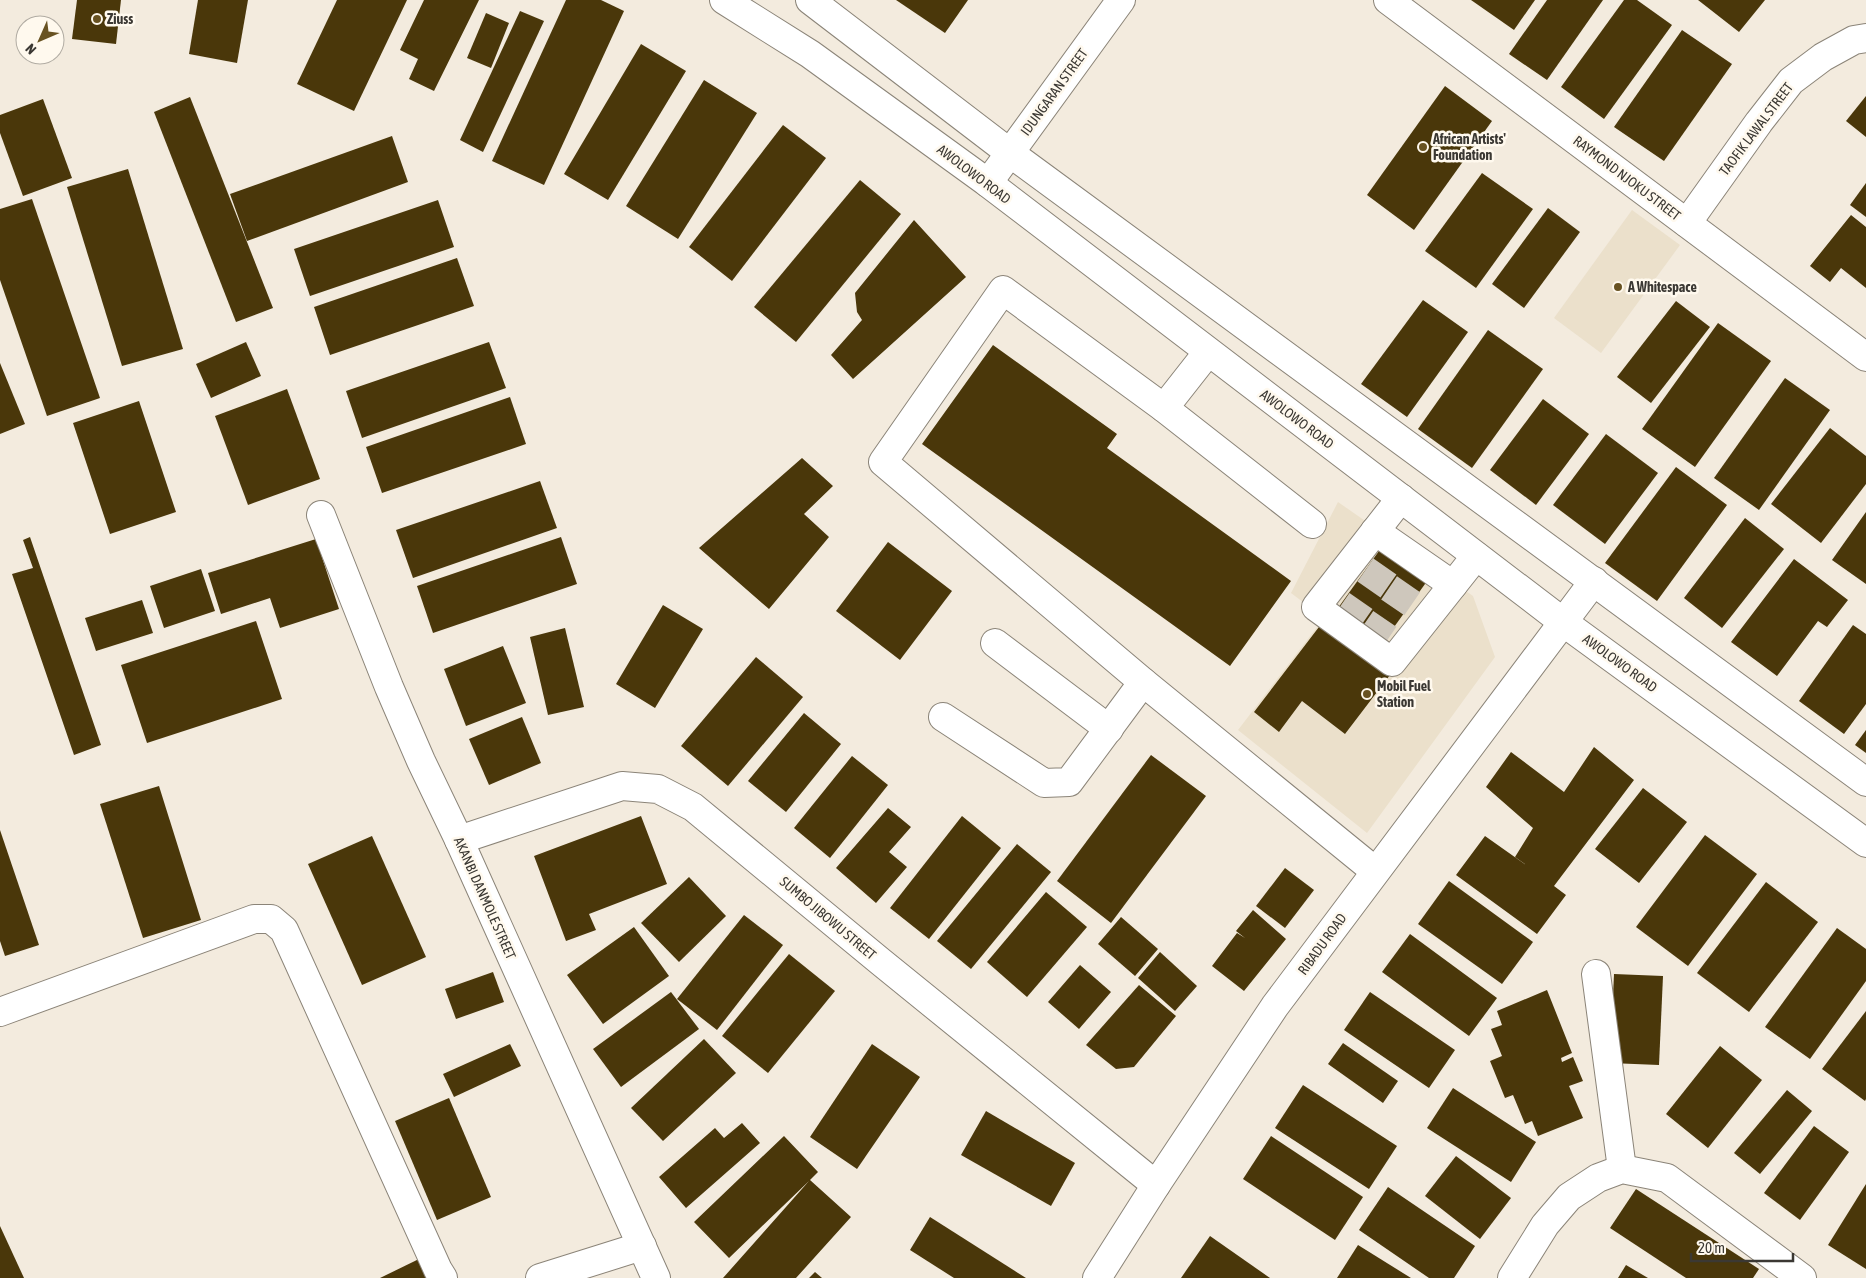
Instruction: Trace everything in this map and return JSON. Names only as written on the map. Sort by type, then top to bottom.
[{"type":"street","name":"AWOLOWO ROAD","points":[[724,0],[810,54],[988,183],[1563,622],[1866,843]]},
{"type":"street","points":[[810,0],[1010,153],[1594,580],[1866,782]]},
{"type":"street","name":"IDUNGARAN STREET","points":[[988,183],[1121,0]]},
{"type":"street","name":"RAYMOND NJOKU STREET","points":[[1388,0],[1866,357]]},
{"type":"street","name":"TAOFIK LAWAL STREET","points":[[1687,223],[1759,122],[1791,81],[1823,57],[1854,40],[1866,38]]},
{"type":"street","points":[[1312,524],[1164,408],[1003,290],[883,462],[1144,682],[1375,872]]},
{"type":"street","points":[[1164,408],[1208,352]]},
{"type":"street","points":[[1401,498],[1316,607],[1344,625],[1392,662],[1476,556]]},
{"type":"street","name":"AKANBI DANMOLE STREET","points":[[321,515],[388,687],[656,1278]]},
{"type":"street","points":[[1375,531],[1421,567],[1453,585]]},
{"type":"street","name":"RIBADU ROAD","points":[[1097,1278],[1156,1185],[1275,1006],[1594,580]]},
{"type":"street","points":[[995,643],[1109,729]]},
{"type":"street","points":[[943,717],[1044,783],[1068,782],[1144,682]]},
{"type":"street","name":"SUMBO JIBOWU STREET","points":[[459,840],[622,786],[658,789],[694,807],[881,962],[1156,1185]]},
{"type":"street","points":[[0,1012],[254,919],[271,919],[284,930],[438,1270],[444,1278]]},
{"type":"street","points":[[1596,974],[1622,1169]]},
{"type":"street","points":[[1512,1278],[1545,1224],[1569,1197],[1598,1178],[1622,1169],[1667,1178],[1802,1278]]},
{"type":"street","points":[[540,1278],[642,1246]]},
{"type":"shaded area","name":"A Whitespace","points":[[1632,210],[1680,245],[1601,353],[1554,318]]},
{"type":"shaded area","name":"Mobil Fuel Station","points":[[1338,502],[1473,596],[1495,657],[1367,833],[1238,730],[1324,618],[1291,593]]},
{"type":"building","name":"Ziuss","points":[[77,0],[121,0],[116,44],[72,39]]},
{"type":"building","points":[[198,0],[248,0],[237,63],[189,54]]},
{"type":"building","points":[[337,0],[407,0],[354,111],[297,84]]},
{"type":"building","points":[[424,0],[479,0],[434,91],[409,79],[418,59],[400,50]]},
{"type":"building","points":[[566,0],[601,0],[624,11],[544,185],[492,161]]},
{"type":"building","points":[[896,0],[968,0],[945,33]]},
{"type":"building","points":[[1471,0],[1535,0],[1514,30]]},
{"type":"building","points":[[1547,0],[1603,0],[1547,80],[1509,54]]},
{"type":"building","points":[[1624,0],[1637,0],[1672,25],[1604,119],[1561,87]]},
{"type":"building","points":[[1698,0],[1765,0],[1739,32]]},
{"type":"building","points":[[520,11],[544,21],[483,152],[460,140]]},
{"type":"building","points":[[486,13],[509,23],[491,68],[467,58]]},
{"type":"building","points":[[1682,30],[1732,64],[1664,161],[1614,127]]},
{"type":"building","points":[[641,44],[686,71],[608,200],[564,174]]},
{"type":"building","points":[[704,80],[757,113],[678,239],[626,206]]},
{"type":"building","name":"African Artists' Foundation","points":[[1445,86],[1492,121],[1414,230],[1367,195]]},
{"type":"building","points":[[1866,96],[1866,137],[1846,121]]},
{"type":"building","points":[[190,97],[273,308],[236,322],[154,112]]},
{"type":"building","points":[[43,99],[72,178],[23,196],[0,133],[0,115]]},
{"type":"building","points":[[783,125],[826,158],[732,281],[689,247]]},
{"type":"building","points":[[392,136],[408,182],[247,241],[230,194]]},
{"type":"building","points":[[128,169],[183,349],[122,366],[67,187]]},
{"type":"building","points":[[1482,173],[1533,209],[1476,288],[1425,251]]},
{"type":"building","points":[[860,180],[901,214],[796,342],[754,307]]},
{"type":"building","points":[[1866,183],[1866,217],[1850,205]]},
{"type":"building","points":[[32,199],[100,398],[47,416],[0,280],[0,209]]},
{"type":"building","points":[[438,200],[454,247],[310,296],[294,249]]},
{"type":"building","points":[[1548,208],[1580,232],[1524,308],[1492,284]]},
{"type":"building","points":[[1851,215],[1866,227],[1866,288],[1841,268],[1830,282],[1810,266]]},
{"type":"building","points":[[914,220],[966,277],[853,379],[831,355],[862,320],[857,312],[855,293]]},
{"type":"building","points":[[457,258],[474,306],[330,355],[314,307]]},
{"type":"building","points":[[1423,300],[1468,332],[1407,417],[1361,384]]},
{"type":"building","points":[[1676,301],[1710,327],[1651,403],[1617,377]]},
{"type":"building","points":[[1718,323],[1771,361],[1695,467],[1642,429]]},
{"type":"building","points":[[1488,330],[1543,369],[1472,468],[1418,429]]},
{"type":"building","points":[[246,342],[261,376],[211,398],[196,364]]},
{"type":"building","points":[[489,342],[506,388],[362,438],[346,391]]},
{"type":"building","points":[[993,345],[1117,434],[1107,448],[1291,581],[1230,666],[922,444]]},
{"type":"building","points":[[0,363],[25,424],[0,434]]},
{"type":"building","points":[[1785,378],[1830,410],[1759,510],[1714,478]]},
{"type":"building","points":[[287,389],[320,479],[248,505],[215,416]]},
{"type":"building","points":[[510,397],[526,444],[382,493],[366,447]]},
{"type":"building","points":[[1543,399],[1589,434],[1536,505],[1490,470]]},
{"type":"building","points":[[139,401],[176,512],[110,534],[73,423]]},
{"type":"building","points":[[1830,428],[1866,456],[1866,484],[1821,543],[1771,504]]},
{"type":"building","points":[[1606,434],[1658,473],[1605,544],[1553,505]]},
{"type":"building","points":[[802,458],[833,486],[804,514],[829,537],[769,609],[699,548]]},
{"type":"building","points":[[1676,467],[1727,505],[1657,601],[1605,563]]},
{"type":"building","points":[[540,481],[557,528],[413,578],[396,530]]},
{"type":"building","points":[[1866,512],[1866,584],[1832,560]]},
{"type":"building","points":[[1745,518],[1784,549],[1722,628],[1684,598]]},
{"type":"building","points":[[30,537],[101,745],[74,755],[12,574],[33,568],[23,540]]},
{"type":"building","points":[[561,537],[577,584],[433,633],[417,586]]},
{"type":"building","points":[[316,539],[339,609],[280,628],[270,598],[221,614],[208,573]]},
{"type":"building","points":[[888,542],[952,591],[900,660],[836,611]]},
{"type":"building","points":[[1384,544],[1430,577],[1379,648],[1333,615]]},
{"type":"building","points":[[1794,559],[1848,600],[1827,627],[1818,621],[1777,676],[1731,642]]},
{"type":"building","points":[[201,569],[215,611],[164,628],[150,586]]},
{"type":"building","points":[[142,600],[153,633],[96,651],[85,618]]},
{"type":"building","points":[[663,605],[703,629],[655,708],[616,684]]},
{"type":"building","points":[[256,621],[282,699],[147,743],[121,665]]},
{"type":"building","points":[[1322,623],[1390,675],[1345,734],[1302,701],[1279,732],[1254,712]]},
{"type":"building","points":[[1853,625],[1866,634],[1866,704],[1844,734],[1799,701]]},
{"type":"building","points":[[565,628],[584,707],[548,715],[530,637]]},
{"type":"building","points":[[503,646],[526,703],[466,726],[444,669]]},
{"type":"building","points":[[756,657],[803,697],[728,786],[681,746]]},
{"type":"building","points":[[804,713],[841,744],[786,812],[748,781]]},
{"type":"building","points":[[522,717],[541,763],[489,785],[469,739]]},
{"type":"building","points":[[1866,730],[1866,753],[1855,745]]},
{"type":"building","points":[[1594,747],[1634,780],[1554,886],[1566,895],[1537,934],[1456,875],[1485,836],[1529,867],[1515,857],[1533,828],[1486,787],[1511,752],[1564,792]]},
{"type":"building","points":[[1151,755],[1206,796],[1111,923],[1057,881]]},
{"type":"building","points":[[852,756],[888,785],[830,858],[794,828]]},
{"type":"building","points":[[159,786],[201,920],[143,938],[100,804]]},
{"type":"building","points":[[1643,788],[1687,822],[1639,883],[1595,849]]},
{"type":"building","points":[[888,808],[911,827],[889,852],[907,867],[876,903],[836,868]]},
{"type":"building","points":[[641,816],[667,884],[589,914],[596,930],[566,941],[534,856]]},
{"type":"building","points":[[962,816],[1001,848],[929,939],[890,908]]},
{"type":"building","points":[[0,830],[39,945],[5,956],[0,941]]},
{"type":"building","points":[[1705,835],[1757,874],[1688,966],[1636,927]]},
{"type":"building","points":[[372,836],[426,957],[362,985],[308,864]]},
{"type":"building","points":[[1017,844],[1051,872],[971,969],[937,941]]},
{"type":"building","points":[[1285,868],[1314,890],[1285,928],[1256,906]]},
{"type":"building","points":[[689,877],[726,916],[679,962],[641,923]]},
{"type":"building","points":[[1449,881],[1533,942],[1502,984],[1418,924]]},
{"type":"building","points":[[1766,882],[1818,922],[1749,1012],[1697,973]]},
{"type":"building","points":[[1046,892],[1087,927],[1027,997],[987,962]]},
{"type":"building","points":[[1253,910],[1286,939],[1244,991],[1212,966],[1237,933],[1245,938],[1236,931]]},
{"type":"building","points":[[744,915],[783,945],[717,1030],[677,999]]},
{"type":"building","points":[[1121,917],[1158,949],[1135,976],[1098,944]]},
{"type":"building","points":[[634,927],[669,976],[603,1024],[567,975]]},
{"type":"building","points":[[1837,928],[1866,949],[1866,981],[1810,1059],[1765,1027]]},
{"type":"building","points":[[1410,934],[1497,998],[1469,1036],[1382,972]]},
{"type":"building","points":[[1160,952],[1197,986],[1175,1011],[1138,978]]},
{"type":"building","points":[[789,954],[835,991],[768,1073],[722,1036]]},
{"type":"building","points":[[1080,965],[1111,992],[1079,1029],[1048,1002]]},
{"type":"building","points":[[493,972],[504,1002],[456,1019],[445,989]]},
{"type":"building","points":[[1614,974],[1663,976],[1659,1065],[1610,1063]]},
{"type":"building","points":[[1139,985],[1176,1016],[1134,1067],[1116,1069],[1086,1045]]},
{"type":"building","points":[[1547,990],[1572,1053],[1561,1058],[1562,1062],[1573,1057],[1583,1081],[1569,1086],[1583,1118],[1538,1136],[1532,1121],[1525,1124],[1513,1095],[1505,1098],[1490,1061],[1502,1056],[1491,1029],[1502,1025],[1497,1011]]},
{"type":"building","points":[[671,992],[699,1029],[621,1087],[593,1049]]},
{"type":"building","points":[[1370,992],[1455,1050],[1429,1088],[1344,1030]]},
{"type":"building","points":[[1866,1011],[1866,1099],[1865,1101],[1822,1069]]},
{"type":"building","points":[[704,1039],[736,1073],[663,1141],[631,1108]]},
{"type":"building","points":[[1343,1043],[1398,1081],[1383,1103],[1328,1064]]},
{"type":"building","points":[[510,1044],[521,1066],[454,1097],[443,1074]]},
{"type":"building","points":[[872,1044],[920,1077],[857,1169],[810,1137]]},
{"type":"building","points":[[1720,1046],[1762,1080],[1708,1148],[1666,1114]]},
{"type":"building","points":[[1303,1085],[1397,1146],[1369,1189],[1275,1128]]},
{"type":"building","points":[[1453,1088],[1536,1142],[1511,1182],[1427,1128]]},
{"type":"building","points":[[1787,1090],[1812,1111],[1760,1174],[1734,1153]]},
{"type":"building","points":[[449,1098],[491,1197],[437,1220],[395,1121]]},
{"type":"building","points":[[986,1111],[1075,1163],[1051,1206],[961,1155]]},
{"type":"building","points":[[742,1123],[760,1143],[686,1208],[659,1177],[715,1128],[724,1138]]},
{"type":"building","points":[[1814,1126],[1849,1152],[1800,1220],[1764,1193]]},
{"type":"building","points":[[784,1136],[818,1172],[810,1180],[851,1217],[796,1278],[723,1278],[809,1181],[729,1258],[694,1222]]},
{"type":"building","points":[[1271,1136],[1363,1197],[1335,1240],[1243,1179]]},
{"type":"building","points":[[1456,1156],[1511,1198],[1480,1239],[1425,1196]]},
{"type":"building","points":[[1866,1184],[1866,1269],[1828,1245]]},
{"type":"building","points":[[1388,1187],[1475,1246],[1454,1278],[1429,1278],[1359,1230]]},
{"type":"building","points":[[1636,1189],[1759,1269],[1753,1278],[1686,1278],[1610,1228]]},
{"type":"building","points":[[930,1217],[1026,1278],[954,1278],[910,1250]]},
{"type":"building","points":[[0,1226],[24,1278],[0,1278]]},
{"type":"building","points":[[1210,1236],[1270,1278],[1181,1278]]},
{"type":"building","points":[[1358,1245],[1411,1278],[1337,1278]]},
{"type":"building","points":[[421,1258],[431,1278],[380,1278]]},
{"type":"building","points":[[1626,1265],[1648,1278],[1618,1278]]},
{"type":"building","points":[[815,1272],[822,1278],[809,1278]]},
{"type":"tunnel","points":[[1345,624],[1395,552]]},
{"type":"tunnel","points":[[1369,642],[1419,569]]},
{"type":"place","name":"Ziuss","points":[[97,19]]},
{"type":"place","name":"African Artists' Foundation","points":[[1423,147]]},
{"type":"place","name":"A Whitespace","points":[[1618,287]]},
{"type":"place","name":"Mobil Fuel Station","points":[[1367,694]]}]
